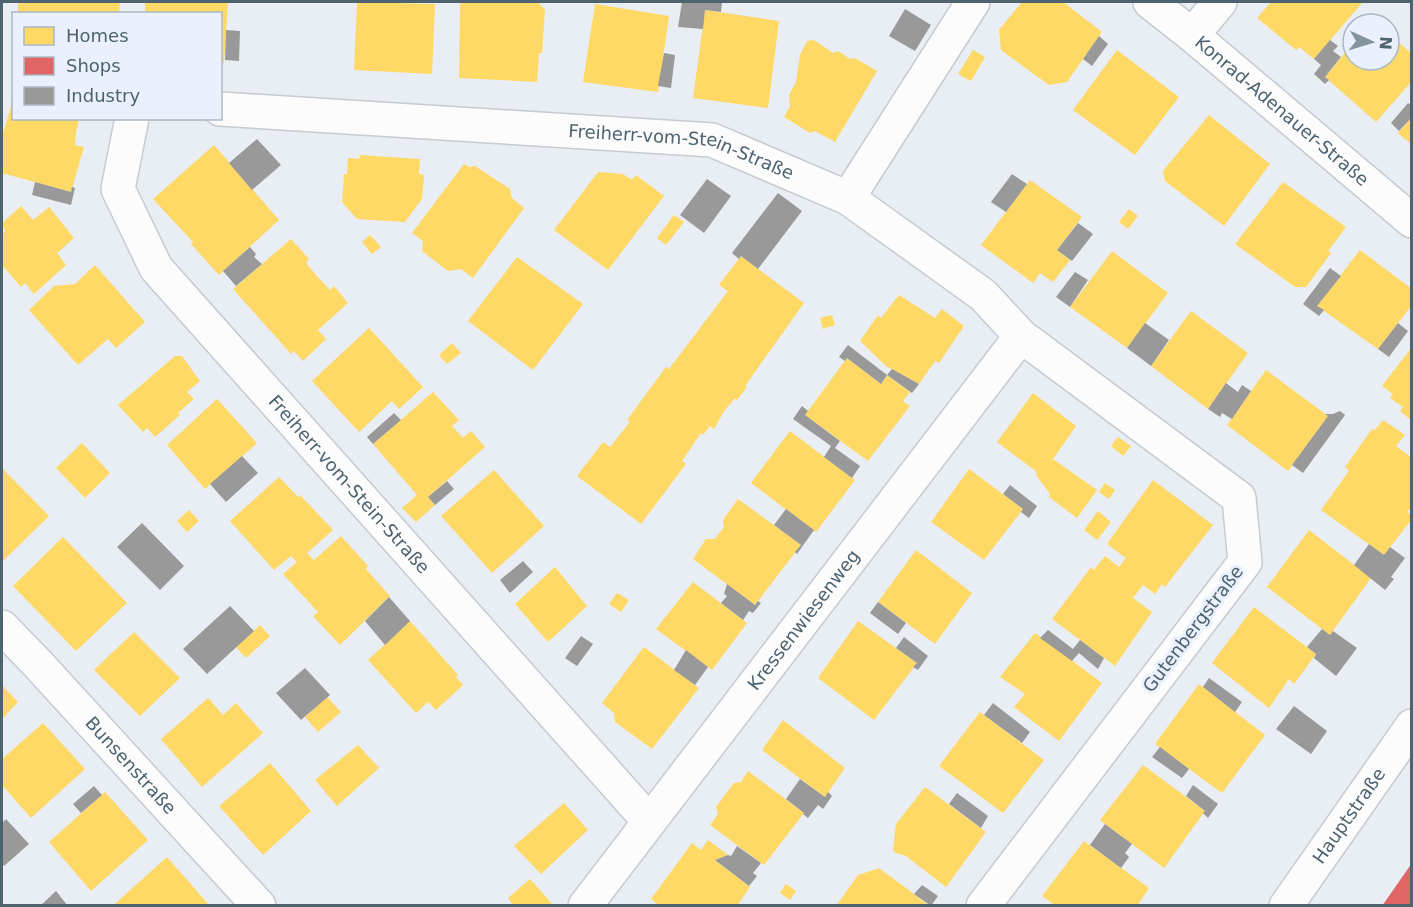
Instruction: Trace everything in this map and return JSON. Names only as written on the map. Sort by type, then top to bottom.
[{"type":"street","points":[[848,198],[973,2]]},
{"type":"street","name":"Konrad-Adenauer-Straße","points":[[1150,2],[1412,221]]},
{"type":"street","points":[[1192,35],[1220,2]]},
{"type":"street","name":"Freiherr-vom-Stein-Straße","points":[[222,109],[712,140],[848,198],[983,295],[1021,336]]},
{"type":"street","name":"Freiherr-vom-Stein-Straße","points":[[132,120],[118,189],[156,268],[649,821]]},
{"type":"street","name":"Kressenwiesenweg","points":[[585,906],[1021,336]]},
{"type":"street","name":"Gutenbergstraße","points":[[983,906],[1245,562],[1239,498],[1021,336]]},
{"type":"street","name":"Bunsenstraße","points":[[2,627],[45,671],[259,906]]},
{"type":"street","name":"Hauptstraße","points":[[1286,906],[1412,726]]},
{"type":"building: Homes","points":[[20,2],[120,2],[119,12],[18,12]]},
{"type":"building: Homes","points":[[145,2],[228,2],[224,63],[222,63],[222,12],[145,12]]},
{"type":"building: Homes","points":[[357,2],[435,4],[432,74],[354,70]]},
{"type":"building: Homes","points":[[464,2],[538,2],[545,10],[537,82],[459,78],[460,4]]},
{"type":"building: Homes","points":[[1022,2],[1063,2],[1102,32],[1067,82],[1049,85],[1001,50],[999,30]]},
{"type":"building: Homes","points":[[1271,2],[1362,3],[1354,12],[1341,12],[1341,28],[1314,59],[1299,47],[1296,50],[1257,18]]},
{"type":"building: Homes","points":[[595,4],[669,16],[658,92],[583,82]]},
{"type":"building: Homes","points":[[705,10],[779,21],[768,108],[693,98]]},
{"type":"building: Homes","points":[[814,40],[833,53],[838,51],[877,71],[835,142],[815,131],[810,133],[784,117],[790,106],[789,95],[796,82],[800,55],[807,41]]},
{"type":"building: Homes","points":[[1401,44],[1412,54],[1412,81],[1376,122],[1325,77],[1341,58],[1341,72],[1401,72]]},
{"type":"building: Homes","points":[[973,50],[985,57],[971,81],[958,74]]},
{"type":"building: Homes","points":[[1117,50],[1179,97],[1135,155],[1073,110]]},
{"type":"building: Homes","points":[[12,102],[12,120],[79,120],[75,145],[84,147],[71,192],[2,173],[2,137]]},
{"type":"building: Homes","points":[[1209,115],[1270,164],[1224,226],[1165,181],[1163,171]]},
{"type":"building: Homes","points":[[1412,117],[1412,145],[1398,133]]},
{"type":"building: Homes","points":[[214,145],[279,220],[219,275],[191,244],[193,242],[153,199]]},
{"type":"building: Homes","points":[[360,155],[420,159],[419,174],[424,175],[422,199],[405,222],[357,219],[342,202],[344,174],[347,174],[348,158],[359,159]]},
{"type":"building: Homes","points":[[464,164],[469,167],[475,166],[510,189],[512,198],[524,208],[473,278],[461,269],[448,271],[422,251],[423,241],[412,233]]},
{"type":"building: Homes","points":[[598,172],[623,174],[632,180],[636,175],[664,196],[608,270],[554,230]]},
{"type":"building: Homes","points":[[1030,180],[1082,217],[1057,250],[1070,260],[1053,282],[1040,273],[1033,283],[981,245]]},
{"type":"building: Homes","points":[[1283,182],[1346,227],[1328,251],[1331,253],[1306,287],[1295,287],[1235,244]]},
{"type":"building: Homes","points":[[21,206],[33,220],[49,207],[74,238],[57,253],[66,265],[34,294],[25,283],[21,287],[2,265],[2,234],[5,231],[2,223]]},
{"type":"building: Homes","points":[[1129,209],[1138,216],[1128,229],[1119,222]]},
{"type":"building: Homes","points":[[674,215],[684,222],[666,245],[657,238]]},
{"type":"building: Homes","points":[[370,235],[381,247],[372,254],[362,242]]},
{"type":"building: Homes","points":[[291,239],[309,259],[306,263],[316,275],[330,290],[334,286],[348,303],[318,330],[326,339],[303,361],[294,351],[291,354],[233,289]]},
{"type":"building: Homes","points":[[1360,250],[1412,289],[1412,305],[1378,349],[1317,306]]},
{"type":"building: Homes","points":[[1112,251],[1168,293],[1127,348],[1070,307]]},
{"type":"building: Homes","points":[[741,256],[804,303],[737,400],[735,398],[724,411],[714,429],[710,426],[703,435],[701,433],[682,461],[686,464],[641,524],[577,476],[603,442],[610,447],[630,422],[627,420],[666,367],[669,369],[728,291],[719,285]]},
{"type":"building: Homes","points":[[517,257],[583,304],[533,370],[468,321]]},
{"type":"building: Homes","points":[[95,265],[145,322],[116,348],[108,339],[78,365],[29,310],[54,286],[75,284]]},
{"type":"building: Homes","points":[[899,295],[935,318],[942,309],[964,326],[939,363],[935,361],[919,384],[886,366],[860,341],[878,315],[881,318]]},
{"type":"building: Homes","points":[[1191,311],[1248,353],[1208,409],[1151,366]]},
{"type":"building: Homes","points":[[832,315],[835,325],[823,329],[820,318]]},
{"type":"building: Homes","points":[[369,328],[423,387],[399,409],[392,401],[359,432],[312,381]]},
{"type":"building: Homes","points":[[452,343],[461,353],[447,364],[439,355]]},
{"type":"building: Homes","points":[[1412,347],[1411,420],[1400,411],[1403,407],[1390,398],[1393,394],[1382,386]]},
{"type":"building: Homes","points":[[175,356],[182,356],[200,381],[187,392],[194,399],[155,437],[147,428],[143,432],[118,405]]},
{"type":"building: Homes","points":[[847,358],[881,384],[887,375],[910,392],[903,401],[910,406],[868,461],[805,415]]},
{"type":"building: Homes","points":[[1266,370],[1328,416],[1288,471],[1227,425]]},
{"type":"building: Homes","points":[[433,392],[459,420],[452,426],[463,438],[471,431],[485,447],[428,497],[435,505],[416,522],[402,508],[417,495],[373,444]]},
{"type":"building: Homes","points":[[1033,393],[1076,426],[1053,459],[1097,490],[1077,518],[1049,497],[1050,494],[1036,475],[1037,472],[997,442]]},
{"type":"building: Homes","points":[[217,399],[257,443],[205,489],[167,445]]},
{"type":"building: Homes","points":[[1383,420],[1405,435],[1396,446],[1412,458],[1412,507],[1407,512],[1412,515],[1412,519],[1384,555],[1321,510],[1349,471],[1345,467],[1372,429],[1375,430]]},
{"type":"building: Homes","points":[[790,431],[855,480],[816,532],[751,483]]},
{"type":"building: Homes","points":[[1118,437],[1131,446],[1123,456],[1111,446]]},
{"type":"building: Homes","points":[[82,443],[110,473],[85,498],[56,468]]},
{"type":"building: Homes","points":[[2,468],[49,516],[2,562]]},
{"type":"building: Homes","points":[[969,469],[1023,509],[984,560],[931,522]]},
{"type":"building: Homes","points":[[494,470],[544,526],[492,573],[441,516]]},
{"type":"building: Homes","points":[[279,477],[298,497],[300,495],[333,530],[307,553],[314,560],[341,536],[368,566],[366,569],[390,596],[340,645],[313,616],[318,612],[283,574],[297,562],[291,556],[274,570],[230,521]]},
{"type":"building: Homes","points":[[1153,480],[1213,525],[1165,587],[1162,584],[1155,594],[1143,585],[1133,598],[1152,612],[1115,666],[1052,619],[1091,567],[1094,570],[1105,556],[1119,567],[1126,558],[1107,544]]},
{"type":"building: Homes","points":[[1105,483],[1115,490],[1109,499],[1099,492]]},
{"type":"building: Homes","points":[[738,499],[801,545],[755,605],[693,559],[706,539],[715,539],[724,527],[723,520]]},
{"type":"building: Homes","points":[[189,510],[199,521],[187,532],[177,521]]},
{"type":"building: Homes","points":[[1098,511],[1111,522],[1097,540],[1084,530]]},
{"type":"building: Homes","points":[[1309,530],[1371,578],[1330,635],[1267,587]]},
{"type":"building: Homes","points":[[63,537],[127,603],[76,651],[13,586]]},
{"type":"building: Homes","points":[[916,550],[972,593],[935,644],[878,602]]},
{"type":"building: Homes","points":[[555,567],[587,606],[548,642],[515,604]]},
{"type":"building: Homes","points":[[693,582],[747,623],[712,670],[656,629]]},
{"type":"building: Homes","points":[[617,593],[629,600],[621,612],[609,604]]},
{"type":"building: Homes","points":[[1254,607],[1316,654],[1294,684],[1289,679],[1269,708],[1212,663]]},
{"type":"building: Homes","points":[[410,621],[458,675],[456,677],[463,685],[436,710],[428,702],[416,713],[368,660]]},
{"type":"building: Homes","points":[[858,621],[917,663],[874,720],[818,678]]},
{"type":"building: Homes","points":[[260,625],[270,636],[246,658],[236,647]]},
{"type":"building: Homes","points":[[134,632],[180,678],[140,716],[94,670]]},
{"type":"building: Homes","points":[[1035,633],[1102,683],[1059,741],[1014,707],[1025,694],[1000,677]]},
{"type":"building: Homes","points":[[644,647],[699,688],[652,749],[615,722],[614,713],[602,703]]},
{"type":"building: Homes","points":[[1199,684],[1265,735],[1222,793],[1155,744]]},
{"type":"building: Homes","points":[[2,685],[18,702],[2,719]]},
{"type":"building: Homes","points":[[327,697],[341,712],[318,732],[305,717]]},
{"type":"building: Homes","points":[[208,698],[223,715],[236,703],[263,733],[202,787],[161,739]]},
{"type":"building: Homes","points":[[980,712],[1044,760],[1003,813],[939,766]]},
{"type":"building: Homes","points":[[783,720],[845,768],[825,797],[762,750]]},
{"type":"building: Homes","points":[[43,723],[85,769],[31,818],[2,785],[2,759]]},
{"type":"building: Homes","points":[[358,745],[379,768],[337,806],[315,780]]},
{"type":"building: Homes","points":[[270,763],[311,811],[263,855],[219,806]]},
{"type":"building: Homes","points":[[1143,765],[1205,811],[1164,868],[1100,820]]},
{"type":"building: Homes","points":[[748,771],[804,813],[764,865],[710,825],[718,814],[716,807],[734,783],[741,782]]},
{"type":"building: Homes","points":[[925,787],[986,832],[946,887],[906,856],[893,850],[896,824]]},
{"type":"building: Homes","points":[[105,792],[148,840],[91,891],[49,842]]},
{"type":"building: Homes","points":[[564,803],[588,830],[541,874],[514,846]]},
{"type":"building: Homes","points":[[708,840],[728,855],[715,860],[750,887],[737,906],[660,906],[651,899],[692,843],[701,850]]},
{"type":"building: Homes","points":[[1084,841],[1149,888],[1137,906],[1056,906],[1042,896]]},
{"type":"building: Homes","points":[[167,857],[210,906],[113,906],[119,900]]},
{"type":"building: Homes","points":[[879,868],[929,906],[836,906],[858,875]]},
{"type":"building: Homes","points":[[530,879],[554,906],[514,906],[508,898]]},
{"type":"building: Homes","points":[[786,884],[796,891],[790,900],[780,893]]},
{"type":"building: Shops","points":[[1412,863],[1412,906],[1382,906]]},
{"type":"building: Industry","points":[[682,2],[722,2],[721,12],[705,10],[703,29],[678,27]]},
{"type":"building: Industry","points":[[905,9],[931,25],[915,51],[889,36]]},
{"type":"building: Industry","points":[[226,30],[240,31],[239,61],[225,60]]},
{"type":"building: Industry","points":[[1099,36],[1108,44],[1092,66],[1083,59]]},
{"type":"building: Industry","points":[[1330,40],[1338,46],[1333,51],[1341,57],[1325,77],[1329,80],[1325,84],[1314,74],[1321,65],[1314,59]]},
{"type":"building: Industry","points":[[664,53],[675,55],[671,88],[658,86]]},
{"type":"building: Industry","points":[[1408,103],[1412,106],[1412,117],[1399,131],[1391,123]]},
{"type":"building: Industry","points":[[257,139],[281,165],[252,190],[229,163]]},
{"type":"building: Industry","points":[[1012,174],[1027,184],[1006,212],[991,202]]},
{"type":"building: Industry","points":[[707,179],[731,196],[704,233],[680,215]]},
{"type":"building: Industry","points":[[35,182],[71,192],[72,187],[75,188],[71,205],[32,195]]},
{"type":"building: Industry","points":[[778,193],[802,211],[758,269],[741,256],[739,259],[732,253]]},
{"type":"building: Industry","points":[[1078,223],[1093,234],[1072,261],[1057,250]]},
{"type":"building: Industry","points":[[250,247],[256,254],[254,257],[262,264],[236,286],[223,271]]},
{"type":"building: Industry","points":[[1330,268],[1341,276],[1317,306],[1324,310],[1319,316],[1303,304]]},
{"type":"building: Industry","points":[[1075,272],[1088,280],[1070,307],[1056,297]]},
{"type":"building: Industry","points":[[1145,323],[1169,340],[1151,366],[1127,348]]},
{"type":"building: Industry","points":[[1398,323],[1408,331],[1389,357],[1378,349]]},
{"type":"building: Industry","points":[[848,345],[887,375],[881,384],[847,358],[845,361],[839,357]]},
{"type":"building: Industry","points":[[892,369],[919,384],[912,393],[887,375]]},
{"type":"building: Industry","points":[[1226,383],[1238,392],[1242,385],[1251,391],[1232,419],[1222,413],[1220,417],[1208,409]]},
{"type":"building: Industry","points":[[802,406],[808,411],[805,415],[840,441],[835,448],[860,466],[852,478],[824,457],[831,446],[793,419]]},
{"type":"building: Industry","points":[[1340,411],[1345,415],[1303,473],[1292,465],[1328,416],[1325,414]]},
{"type":"building: Industry","points":[[394,413],[401,420],[373,444],[367,437]]},
{"type":"building: Industry","points":[[242,456],[258,473],[226,502],[210,484]]},
{"type":"building: Industry","points":[[447,481],[454,489],[435,505],[428,497]]},
{"type":"building: Industry","points":[[1010,485],[1037,506],[1029,518],[1021,512],[1023,509],[1003,494]]},
{"type":"building: Industry","points":[[786,509],[814,530],[797,554],[795,552],[801,545],[774,525]]},
{"type":"building: Industry","points":[[142,523],[184,566],[160,590],[117,547]]},
{"type":"building: Industry","points":[[1369,544],[1384,555],[1390,547],[1405,558],[1391,577],[1394,579],[1385,590],[1354,565]]},
{"type":"building: Industry","points":[[523,561],[533,572],[510,593],[500,580]]},
{"type":"building: Industry","points":[[727,584],[755,605],[758,601],[761,603],[753,613],[749,611],[743,620],[721,603],[727,596],[724,594]]},
{"type":"building: Industry","points":[[389,597],[410,621],[385,645],[365,621]]},
{"type":"building: Industry","points":[[878,602],[906,623],[898,634],[870,613]]},
{"type":"building: Industry","points":[[230,606],[254,631],[207,674],[183,649]]},
{"type":"building: Industry","points":[[1322,629],[1330,635],[1333,631],[1357,648],[1336,676],[1314,658],[1316,654],[1307,647]]},
{"type":"building: Industry","points":[[1048,630],[1073,649],[1080,640],[1104,658],[1098,669],[1079,653],[1072,661],[1040,638]]},
{"type":"building: Industry","points":[[581,636],[593,644],[577,666],[565,658]]},
{"type":"building: Industry","points":[[904,637],[928,656],[918,670],[913,667],[917,663],[896,648]]},
{"type":"building: Industry","points":[[686,650],[708,667],[695,685],[674,670]]},
{"type":"building: Industry","points":[[305,668],[330,695],[301,720],[276,693]]},
{"type":"building: Industry","points":[[1209,678],[1242,702],[1235,712],[1203,687]]},
{"type":"building: Industry","points":[[993,703],[1030,732],[1022,743],[984,715]]},
{"type":"building: Industry","points":[[1294,706],[1327,731],[1311,754],[1276,729]]},
{"type":"building: Industry","points":[[1160,747],[1189,769],[1182,778],[1152,757]]},
{"type":"building: Industry","points":[[800,779],[825,797],[828,792],[832,796],[823,809],[818,805],[808,818],[786,799]]},
{"type":"building: Industry","points":[[1193,785],[1218,804],[1208,818],[1203,813],[1205,811],[1186,796]]},
{"type":"building: Industry","points":[[94,786],[102,795],[81,813],[73,804]]},
{"type":"building: Industry","points":[[957,793],[988,816],[981,828],[949,804]]},
{"type":"building: Industry","points":[[6,819],[29,844],[4,866],[2,864],[2,823]]},
{"type":"building: Industry","points":[[1105,824],[1132,844],[1125,853],[1129,857],[1121,868],[1090,845]]},
{"type":"building: Industry","points":[[737,846],[761,863],[753,873],[757,876],[749,886],[715,860],[731,856]]},
{"type":"building: Industry","points":[[922,885],[938,896],[931,906],[914,894]]},
{"type":"building: Industry","points":[[56,891],[68,906],[40,906]]}]
